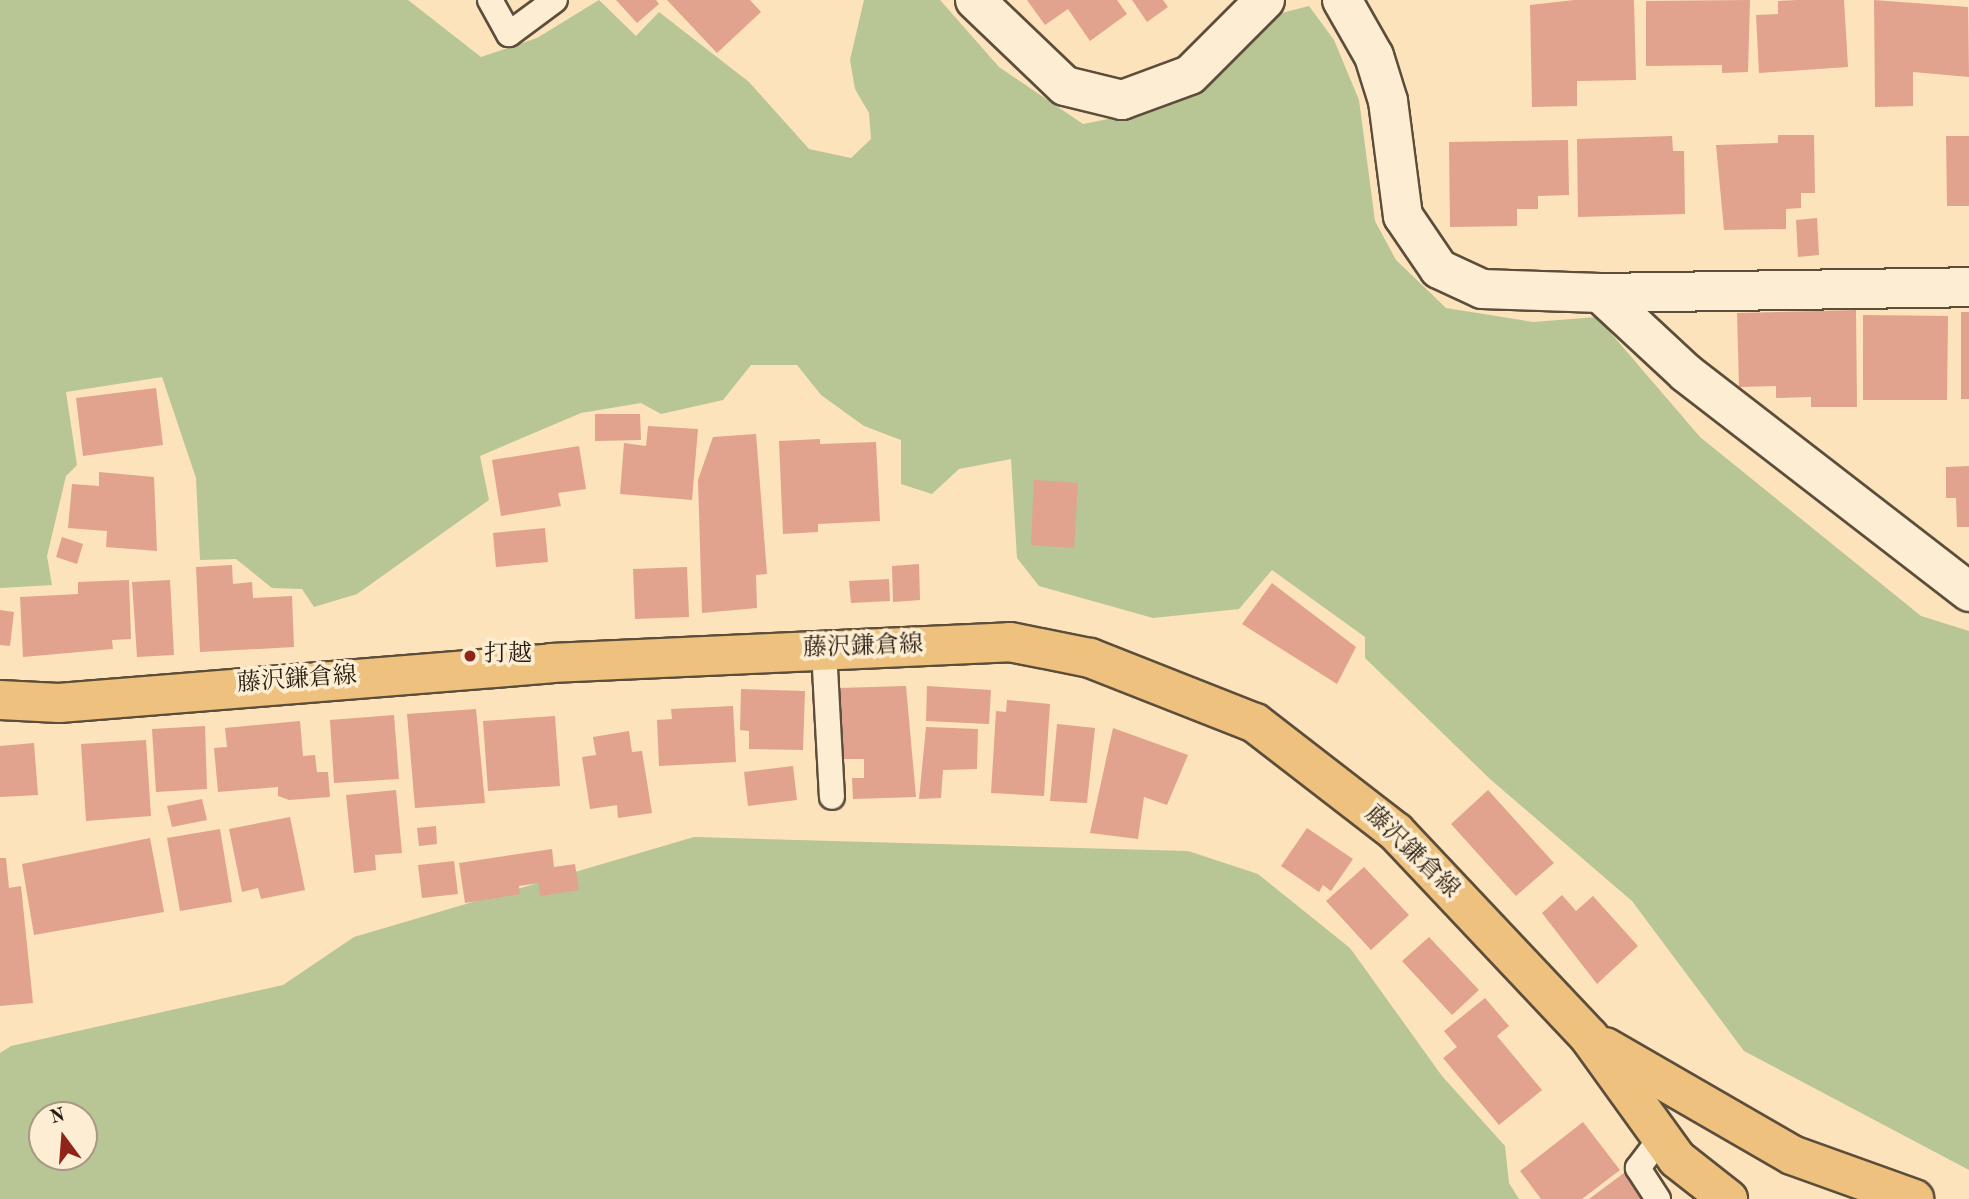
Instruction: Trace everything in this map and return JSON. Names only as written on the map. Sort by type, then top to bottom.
[{"type":"main road","name":"藤沢鎌倉線","points":[[0,700],[59,703],[523,664],[1010,642],[1090,658],[1255,723],[1396,832],[1589,1037],[1677,1159],[1728,1199]]},
{"type":"main road","name":"藤沢鎌倉線","points":[[1589,1037],[1792,1154],[1914,1199]]},
{"type":"street","points":[[975,0],[1065,86],[1122,100],[1190,75],[1265,0]]},
{"type":"street","points":[[1342,0],[1374,56],[1388,101],[1403,216],[1439,269],[1482,289],[1600,293],[1969,287]]},
{"type":"street","points":[[1600,293],[1686,373],[1969,592]]},
{"type":"lane","points":[[490,0],[509,33],[555,0]]},
{"type":"lane","points":[[824,650],[832,797]]},
{"type":"lane","points":[[1658,1199],[1639,1168],[1661,1137]]},
{"type":"green space","points":[[0,0],[408,0],[481,57],[537,38],[599,0],[636,36],[659,12],[749,82],[809,149],[851,158],[871,139],[869,113],[855,89],[850,60],[864,0],[940,0],[999,67],[1083,124],[1163,108],[1278,14],[1309,6],[1334,40],[1359,100],[1375,221],[1396,260],[1446,308],[1533,322],[1597,317],[1700,437],[1921,616],[1969,631],[1969,1170],[1744,1051],[1632,901],[1490,779],[1365,658],[1365,637],[1272,570],[1239,609],[1153,618],[1039,586],[1017,558],[1011,459],[959,469],[932,494],[901,484],[901,440],[864,426],[821,395],[797,365],[751,365],[723,400],[661,414],[641,403],[581,413],[480,456],[489,500],[357,594],[314,607],[302,589],[272,588],[236,559],[200,560],[196,478],[162,377],[66,392],[77,465],[66,476],[47,556],[52,585],[0,588]]},
{"type":"green space","points":[[694,837],[1188,851],[1258,874],[1350,948],[1442,1076],[1505,1146],[1509,1183],[1519,1199],[0,1199],[0,1053],[11,1046],[283,985],[354,937]]},
{"type":"building","points":[[616,0],[656,0],[659,4],[637,23]]},
{"type":"building","points":[[667,0],[750,0],[761,12],[717,53]]},
{"type":"building","points":[[1027,0],[1117,0],[1127,14],[1090,41],[1068,9],[1045,25]]},
{"type":"building","points":[[1132,0],[1163,0],[1168,7],[1147,22]]},
{"type":"building","points":[[1574,0],[1634,0],[1636,80],[1577,81],[1577,106],[1532,107],[1530,5]]},
{"type":"building","points":[[1750,0],[1748,72],[1722,73],[1722,65],[1646,66],[1646,1]]},
{"type":"building","points":[[1844,0],[1848,67],[1759,73],[1756,15],[1778,14],[1778,1]]},
{"type":"building","points":[[1874,0],[1968,7],[1969,77],[1913,72],[1913,106],[1875,107]]},
{"type":"building","points":[[1778,135],[1814,135],[1815,193],[1801,193],[1801,208],[1786,209],[1786,229],[1724,230],[1716,145],[1778,143]]},
{"type":"building","points":[[1672,136],[1673,151],[1684,151],[1685,214],[1578,217],[1577,139]]},
{"type":"building","points":[[1946,136],[1969,136],[1969,206],[1947,206]]},
{"type":"building","points":[[1568,140],[1569,195],[1538,196],[1538,209],[1517,209],[1517,226],[1450,227],[1449,142]]},
{"type":"building","points":[[1817,218],[1819,255],[1798,257],[1796,220]]},
{"type":"building","points":[[1856,310],[1857,407],[1811,407],[1811,397],[1776,398],[1776,386],[1739,387],[1737,313]]},
{"type":"building","points":[[1961,312],[1969,312],[1969,399],[1961,399]]},
{"type":"building","points":[[1863,315],[1948,316],[1947,400],[1863,400]]},
{"type":"building","points":[[156,388],[163,445],[83,456],[76,398]]},
{"type":"building","points":[[595,414],[640,414],[641,440],[595,441]]},
{"type":"building","points":[[648,426],[698,429],[692,500],[620,494],[624,443],[646,446]]},
{"type":"building","points":[[756,434],[767,574],[756,575],[757,608],[702,613],[698,480],[713,437]]},
{"type":"building","points":[[820,439],[820,444],[876,442],[880,521],[818,524],[818,532],[783,534],[779,441]]},
{"type":"building","points":[[579,446],[586,489],[558,493],[561,506],[501,516],[492,460]]},
{"type":"building","points":[[1969,466],[1969,527],[1957,527],[1956,498],[1946,498],[1946,467]]},
{"type":"building","points":[[99,472],[154,477],[157,551],[106,547],[107,531],[68,528],[72,484],[99,486]]},
{"type":"building","points":[[1034,480],[1078,483],[1074,548],[1031,545]]},
{"type":"building","points":[[545,528],[548,562],[496,567],[493,533]]},
{"type":"building","points":[[62,537],[83,544],[77,564],[56,557]]},
{"type":"building","points":[[919,564],[920,600],[893,602],[892,566]]},
{"type":"building","points":[[232,565],[233,584],[252,582],[253,598],[292,596],[294,647],[200,652],[196,567]]},
{"type":"building","points":[[687,567],[689,617],[635,619],[633,569]]},
{"type":"building","points":[[889,579],[890,601],[851,603],[849,581]]},
{"type":"building","points":[[129,580],[131,639],[112,640],[113,649],[23,657],[20,597],[78,594],[78,582]]},
{"type":"building","points":[[170,580],[174,655],[137,657],[132,582]]},
{"type":"building","points":[[1272,583],[1356,647],[1337,684],[1242,624]]},
{"type":"building","points":[[0,610],[14,612],[10,646],[0,645]]},
{"type":"building","points":[[906,686],[916,797],[853,799],[852,778],[864,778],[864,759],[840,759],[839,688]]},
{"type":"building","points":[[927,686],[991,690],[989,724],[926,721]]},
{"type":"building","points":[[741,689],[805,691],[803,750],[749,749],[749,731],[740,730]]},
{"type":"building","points":[[1007,700],[1050,704],[1044,796],[991,793],[996,711],[1006,712]]},
{"type":"building","points":[[733,706],[736,762],[659,766],[657,720],[672,719],[671,709]]},
{"type":"building","points":[[476,709],[485,803],[415,808],[407,714]]},
{"type":"building","points":[[394,715],[399,779],[334,783],[330,720]]},
{"type":"building","points":[[555,716],[560,786],[488,791],[483,721]]},
{"type":"building","points":[[300,721],[303,756],[315,755],[317,772],[328,772],[330,797],[289,800],[278,796],[278,787],[218,792],[214,748],[227,747],[225,728]]},
{"type":"building","points":[[1057,724],[1095,728],[1087,803],[1050,801]]},
{"type":"building","points":[[205,726],[207,789],[156,792],[152,729]]},
{"type":"building","points":[[926,727],[978,729],[977,769],[943,770],[941,798],[919,799]]},
{"type":"building","points":[[1113,728],[1188,755],[1167,805],[1144,797],[1138,839],[1090,833]]},
{"type":"building","points":[[629,731],[632,752],[642,751],[652,813],[618,818],[617,805],[590,809],[582,757],[596,755],[593,737]]},
{"type":"building","points":[[146,740],[151,816],[86,821],[81,744]]},
{"type":"building","points":[[34,743],[38,795],[0,797],[0,746]]},
{"type":"building","points":[[793,766],[797,800],[748,806],[744,772]]},
{"type":"building","points":[[396,790],[402,853],[375,855],[376,870],[354,873],[346,795]]},
{"type":"building","points":[[1488,790],[1554,863],[1516,896],[1451,824]]},
{"type":"building","points":[[202,799],[207,820],[172,827],[167,806]]},
{"type":"building","points":[[290,817],[305,890],[261,899],[258,888],[242,892],[229,829]]},
{"type":"building","points":[[436,826],[437,844],[419,846],[417,828]]},
{"type":"building","points":[[1307,828],[1353,859],[1331,891],[1323,885],[1319,892],[1281,866]]},
{"type":"building","points":[[220,829],[232,902],[180,911],[167,838]]},
{"type":"building","points":[[150,838],[164,912],[34,935],[22,864]]},
{"type":"building","points":[[552,849],[554,867],[575,864],[579,890],[540,896],[539,883],[519,886],[520,894],[465,903],[459,863]]},
{"type":"building","points":[[0,858],[6,858],[9,888],[21,886],[33,1003],[0,1006]]},
{"type":"building","points":[[454,861],[458,894],[422,898],[418,865]]},
{"type":"building","points":[[1364,867],[1409,915],[1371,950],[1326,901]]},
{"type":"building","points":[[1562,895],[1576,911],[1593,896],[1638,946],[1597,984],[1542,913]]},
{"type":"building","points":[[1429,937],[1479,990],[1452,1015],[1402,961]]},
{"type":"building","points":[[1485,998],[1509,1026],[1497,1036],[1542,1090],[1499,1125],[1443,1058],[1457,1047],[1444,1031]]},
{"type":"building","points":[[1583,1122],[1620,1170],[1582,1199],[1541,1199],[1520,1171]]},
{"type":"building","points":[[1624,1173],[1644,1199],[1589,1199]]},
{"type":"place","name":"打越","points":[[470,656]]}]
